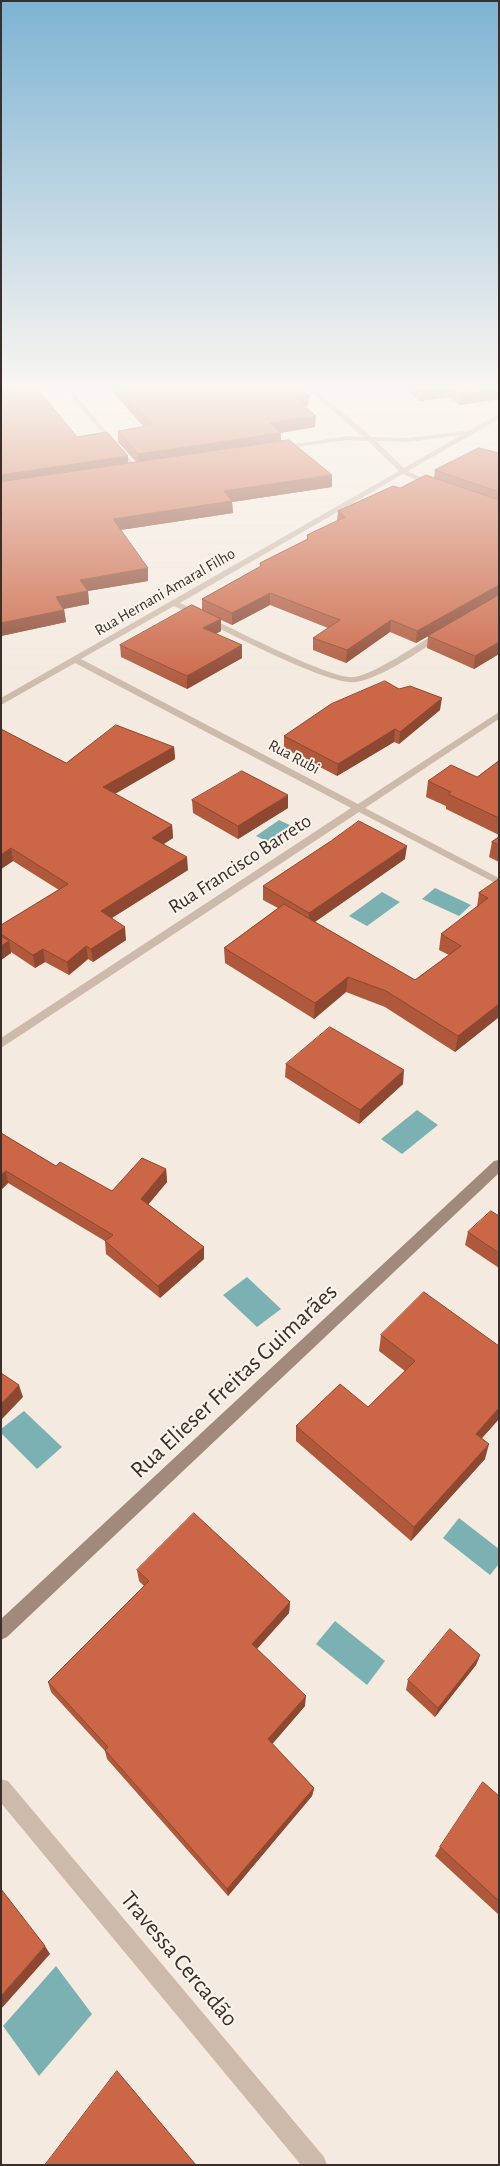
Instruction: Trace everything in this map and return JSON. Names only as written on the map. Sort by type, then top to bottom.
[{"type":"street","name":"Rua Hernani Amaral Filho","points":[[1,702],[374,489]]},
{"type":"street","points":[[174,603],[313,669],[340,679],[355,680],[376,672],[448,630]]},
{"type":"street","name":"Rua Rubi","points":[[76,660],[499,882]]},
{"type":"street","name":"Rua Francisco Barreto","points":[[1,1044],[499,715]]},
{"type":"street","name":"Rua Elieser Freitas Guimarães","points":[[1,1632],[499,1165]]},
{"type":"street","name":"Travessa Cercadão","points":[[1,1788],[316,2165]]},
{"type":"water","points":[[279,820],[296,828],[273,844],[256,836]]},
{"type":"water","points":[[435,888],[471,905],[459,916],[422,899]]},
{"type":"water","points":[[382,892],[400,902],[367,926],[349,916]]},
{"type":"water","points":[[417,1110],[438,1125],[402,1154],[381,1139]]},
{"type":"water","points":[[247,1277],[281,1309],[257,1327],[223,1295]]},
{"type":"water","points":[[24,1411],[62,1447],[37,1469],[1,1433],[1,1429]]},
{"type":"water","points":[[459,1518],[499,1549],[499,1564],[490,1575],[443,1538]]},
{"type":"water","points":[[335,1621],[385,1661],[367,1685],[316,1644]]},
{"type":"water","points":[[56,1966],[92,2014],[39,2076],[3,2026]]},
{"type":"building","points":[[1,489],[237,489],[224,491],[232,501],[113,519],[148,568],[80,580],[88,591],[56,597],[64,610],[1,623]]},
{"type":"building","points":[[386,489],[467,489],[499,500],[499,585],[417,631],[391,620],[347,650],[313,638],[340,620],[270,593],[232,613],[202,599],[261,566],[260,563],[308,539],[307,535],[345,517],[338,511]]},
{"type":"building","points":[[499,595],[499,642],[475,656],[428,636]]},
{"type":"building","points":[[192,605],[221,619],[203,628],[242,645],[187,676],[120,645]]},
{"type":"building","points":[[385,681],[399,689],[410,686],[442,698],[400,732],[395,729],[338,764],[284,736],[331,704]]},
{"type":"building","points":[[116,725],[174,747],[103,787],[172,825],[152,838],[187,857],[101,911],[125,927],[91,949],[86,946],[67,962],[43,949],[33,955],[1,934],[1,925],[68,884],[11,848],[1,855],[1,729],[66,763]]},
{"type":"building","points":[[499,761],[499,818],[448,794],[451,792],[428,781],[451,765],[477,777]]},
{"type":"building","points":[[242,771],[288,795],[238,826],[192,800]]},
{"type":"building","points":[[359,821],[407,846],[309,913],[263,886],[331,841]]},
{"type":"building","points":[[499,837],[499,845],[492,842]]},
{"type":"building","points":[[499,879],[499,1004],[458,1036],[386,991],[348,977],[315,1003],[224,948],[284,904],[415,980],[461,946],[441,934],[488,898],[479,893]]},
{"type":"building","points":[[1,936],[9,941],[1,946]]},
{"type":"building","points":[[330,1027],[404,1070],[360,1110],[286,1064]]},
{"type":"building","points":[[1,1133],[56,1166],[60,1162],[112,1191],[142,1158],[166,1169],[141,1199],[204,1247],[158,1286],[105,1241],[113,1235],[6,1171],[1,1175]]},
{"type":"building","points":[[491,1211],[499,1216],[499,1253],[468,1232]]},
{"type":"building","points":[[424,1292],[499,1346],[499,1408],[476,1434],[489,1444],[414,1527],[296,1426],[340,1384],[368,1407],[415,1361],[381,1335]]},
{"type":"building","points":[[1,1373],[19,1385],[1,1404]]},
{"type":"building","points":[[194,1513],[290,1602],[252,1644],[306,1696],[268,1739],[314,1788],[227,1889],[105,1750],[108,1747],[48,1682],[149,1581],[137,1570]]},
{"type":"building","points":[[450,1629],[480,1655],[438,1708],[408,1680]]},
{"type":"building","points":[[483,1782],[499,1796],[499,1901],[440,1847]]},
{"type":"building","points":[[1,1889],[45,1946],[1,1996]]},
{"type":"building","points":[[117,2071],[196,2165],[45,2165]]}]
